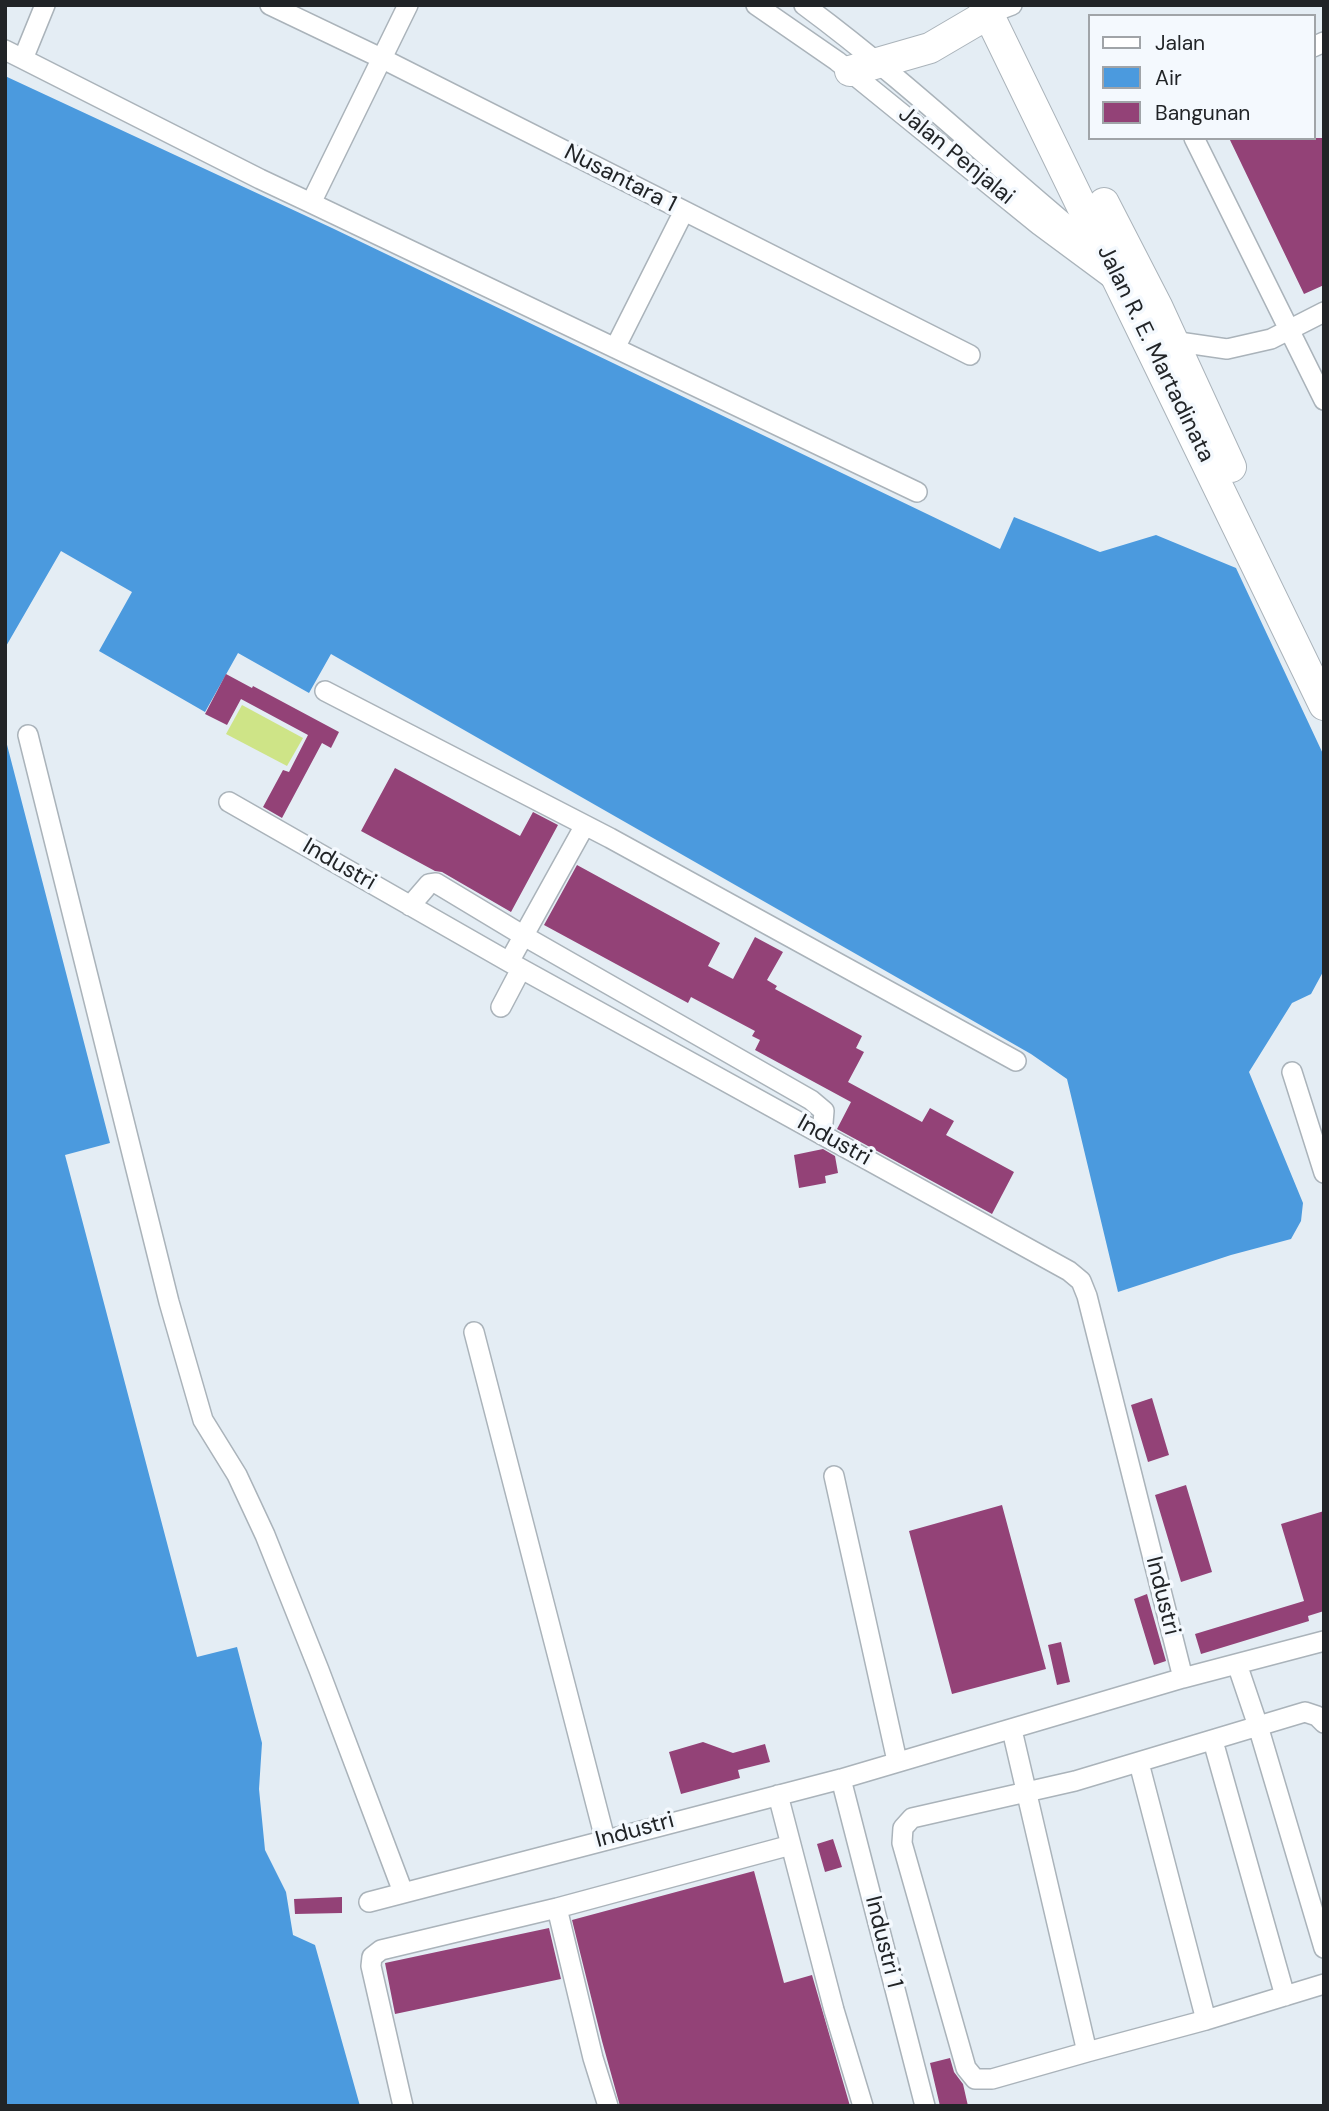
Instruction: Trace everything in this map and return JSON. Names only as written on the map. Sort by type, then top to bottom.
[{"type":"highway","points":[[850,71],[930,48],[999,7]]},
{"type":"highway","name":"Jalan R. E. Martadinata","points":[[999,7],[1134,284],[1324,705]]},
{"type":"highway","name":"Jalan R. E. Martadinata","points":[[999,7],[1085,167],[1160,340],[1324,672]]},
{"type":"street","points":[[46,5],[14,54],[260,179],[917,492]]},
{"type":"street","name":"Nusantara 1","points":[[270,5],[970,355]]},
{"type":"street","points":[[311,203],[408,5]]},
{"type":"street","name":"Jalan Penjalai","points":[[756,5],[850,71],[1040,225],[1134,284]]},
{"type":"street","name":"Jalan Penjalai","points":[[804,5],[880,63],[1134,284]]},
{"type":"street","points":[[1195,140],[1324,400]]},
{"type":"street","points":[[615,348],[684,211]]},
{"type":"street","points":[[1160,340],[1227,349],[1270,339],[1324,312]]},
{"type":"street","points":[[325,691],[585,825],[1016,1061]]},
{"type":"street","points":[[28,735],[169,1302],[203,1420],[237,1475],[265,1535],[403,1892]]},
{"type":"street","name":"Industri","points":[[229,802],[515,965],[1069,1271],[1081,1281],[1183,1678]]},
{"type":"street","points":[[501,1007],[524,936],[585,825]]},
{"type":"street","points":[[410,906],[429,884],[436,883],[811,1100],[824,1111],[822,1135]]},
{"type":"street","points":[[1292,1072],[1324,1173]]},
{"type":"street","points":[[474,1332],[605,1839]]},
{"type":"street","points":[[834,1476],[897,1761]]},
{"type":"street","name":"Industri","points":[[369,1902],[841,1779],[1183,1678],[1324,1641]]},
{"type":"street","points":[[1237,1664],[1324,1948]]},
{"type":"street","points":[[1324,1723],[1317,1716],[1305,1712],[1139,1763],[1026,1793],[912,1818],[903,1828],[902,1843],[966,2068],[975,2079],[992,2079],[1206,2020],[1324,1984]]},
{"type":"street","points":[[1012,1730],[1087,2052]]},
{"type":"street","points":[[1213,1741],[1285,1996]]},
{"type":"street","points":[[1139,1763],[1206,2020]]},
{"type":"street","name":"Industri 1","points":[[841,1779],[925,2106]]},
{"type":"street","points":[[778,1794],[834,2010],[863,2106]]},
{"type":"street","points":[[403,2106],[371,1966],[372,1957],[381,1950],[557,1908],[791,1845]]},
{"type":"street","points":[[557,1908],[593,2058],[608,2106]]},
{"type":"green space","points":[[242,705],[303,738],[287,766],[226,734]]},
{"type":"water","points":[[5,76],[332,228],[1000,549],[1014,517],[1100,552],[1156,535],[1236,568],[1324,756],[1324,970],[1311,994],[1292,1003],[1249,1072],[1303,1203],[1301,1221],[1291,1239],[1231,1255],[1118,1292],[1067,1079],[1031,1054],[331,654],[309,693],[238,653],[205,712],[99,651],[132,592],[61,551],[5,648]]},
{"type":"water","points":[[5,737],[110,1143],[65,1155],[197,1657],[237,1647],[262,1743],[259,1789],[265,1850],[286,1892],[293,1935],[315,1945],[360,2106],[5,2106]]},
{"type":"building","points":[[1324,138],[1324,285],[1304,294],[1230,140]]},
{"type":"building","points":[[226,674],[339,732],[331,748],[322,743],[282,818],[263,807],[283,770],[289,772],[308,735],[241,699],[227,725],[205,714]]},
{"type":"building","points":[[395,768],[520,836],[533,812],[558,825],[511,912],[442,872],[435,871],[361,831]]},
{"type":"building","points":[[577,865],[720,943],[708,966],[733,979],[755,937],[783,952],[767,980],[777,986],[775,989],[862,1036],[856,1048],[864,1052],[848,1082],[922,1122],[930,1108],[954,1121],[946,1135],[1014,1172],[992,1214],[837,1129],[851,1102],[755,1050],[760,1040],[752,1036],[755,1031],[691,997],[688,1003],[544,925]]},
{"type":"building","points":[[823,1149],[835,1156],[838,1173],[825,1176],[826,1183],[799,1188],[794,1155]]},
{"type":"building","points":[[1152,1398],[1169,1455],[1148,1462],[1131,1405]]},
{"type":"building","points":[[1186,1485],[1212,1572],[1181,1582],[1155,1495]]},
{"type":"building","points":[[1002,1505],[1046,1669],[952,1694],[909,1531]]},
{"type":"building","points":[[1324,1511],[1324,1611],[1308,1616],[1309,1621],[1201,1654],[1195,1634],[1304,1601],[1281,1524]]},
{"type":"building","points":[[1147,1594],[1166,1661],[1154,1665],[1134,1599]]},
{"type":"building","points":[[1061,1642],[1070,1682],[1057,1685],[1048,1645]]},
{"type":"building","points":[[703,1742],[733,1753],[765,1744],[770,1762],[738,1770],[740,1778],[681,1794],[669,1752]]},
{"type":"building","points":[[833,1839],[842,1867],[825,1872],[817,1844]]},
{"type":"building","points":[[754,1871],[784,1983],[812,1975],[850,2106],[620,2106],[572,1920]]},
{"type":"building","points":[[342,1897],[342,1913],[295,1914],[294,1899]]},
{"type":"building","points":[[549,1928],[561,1979],[395,2014],[385,1963]]},
{"type":"building","points":[[950,2058],[954,2072],[963,2084],[968,2106],[940,2106],[930,2063]]}]
